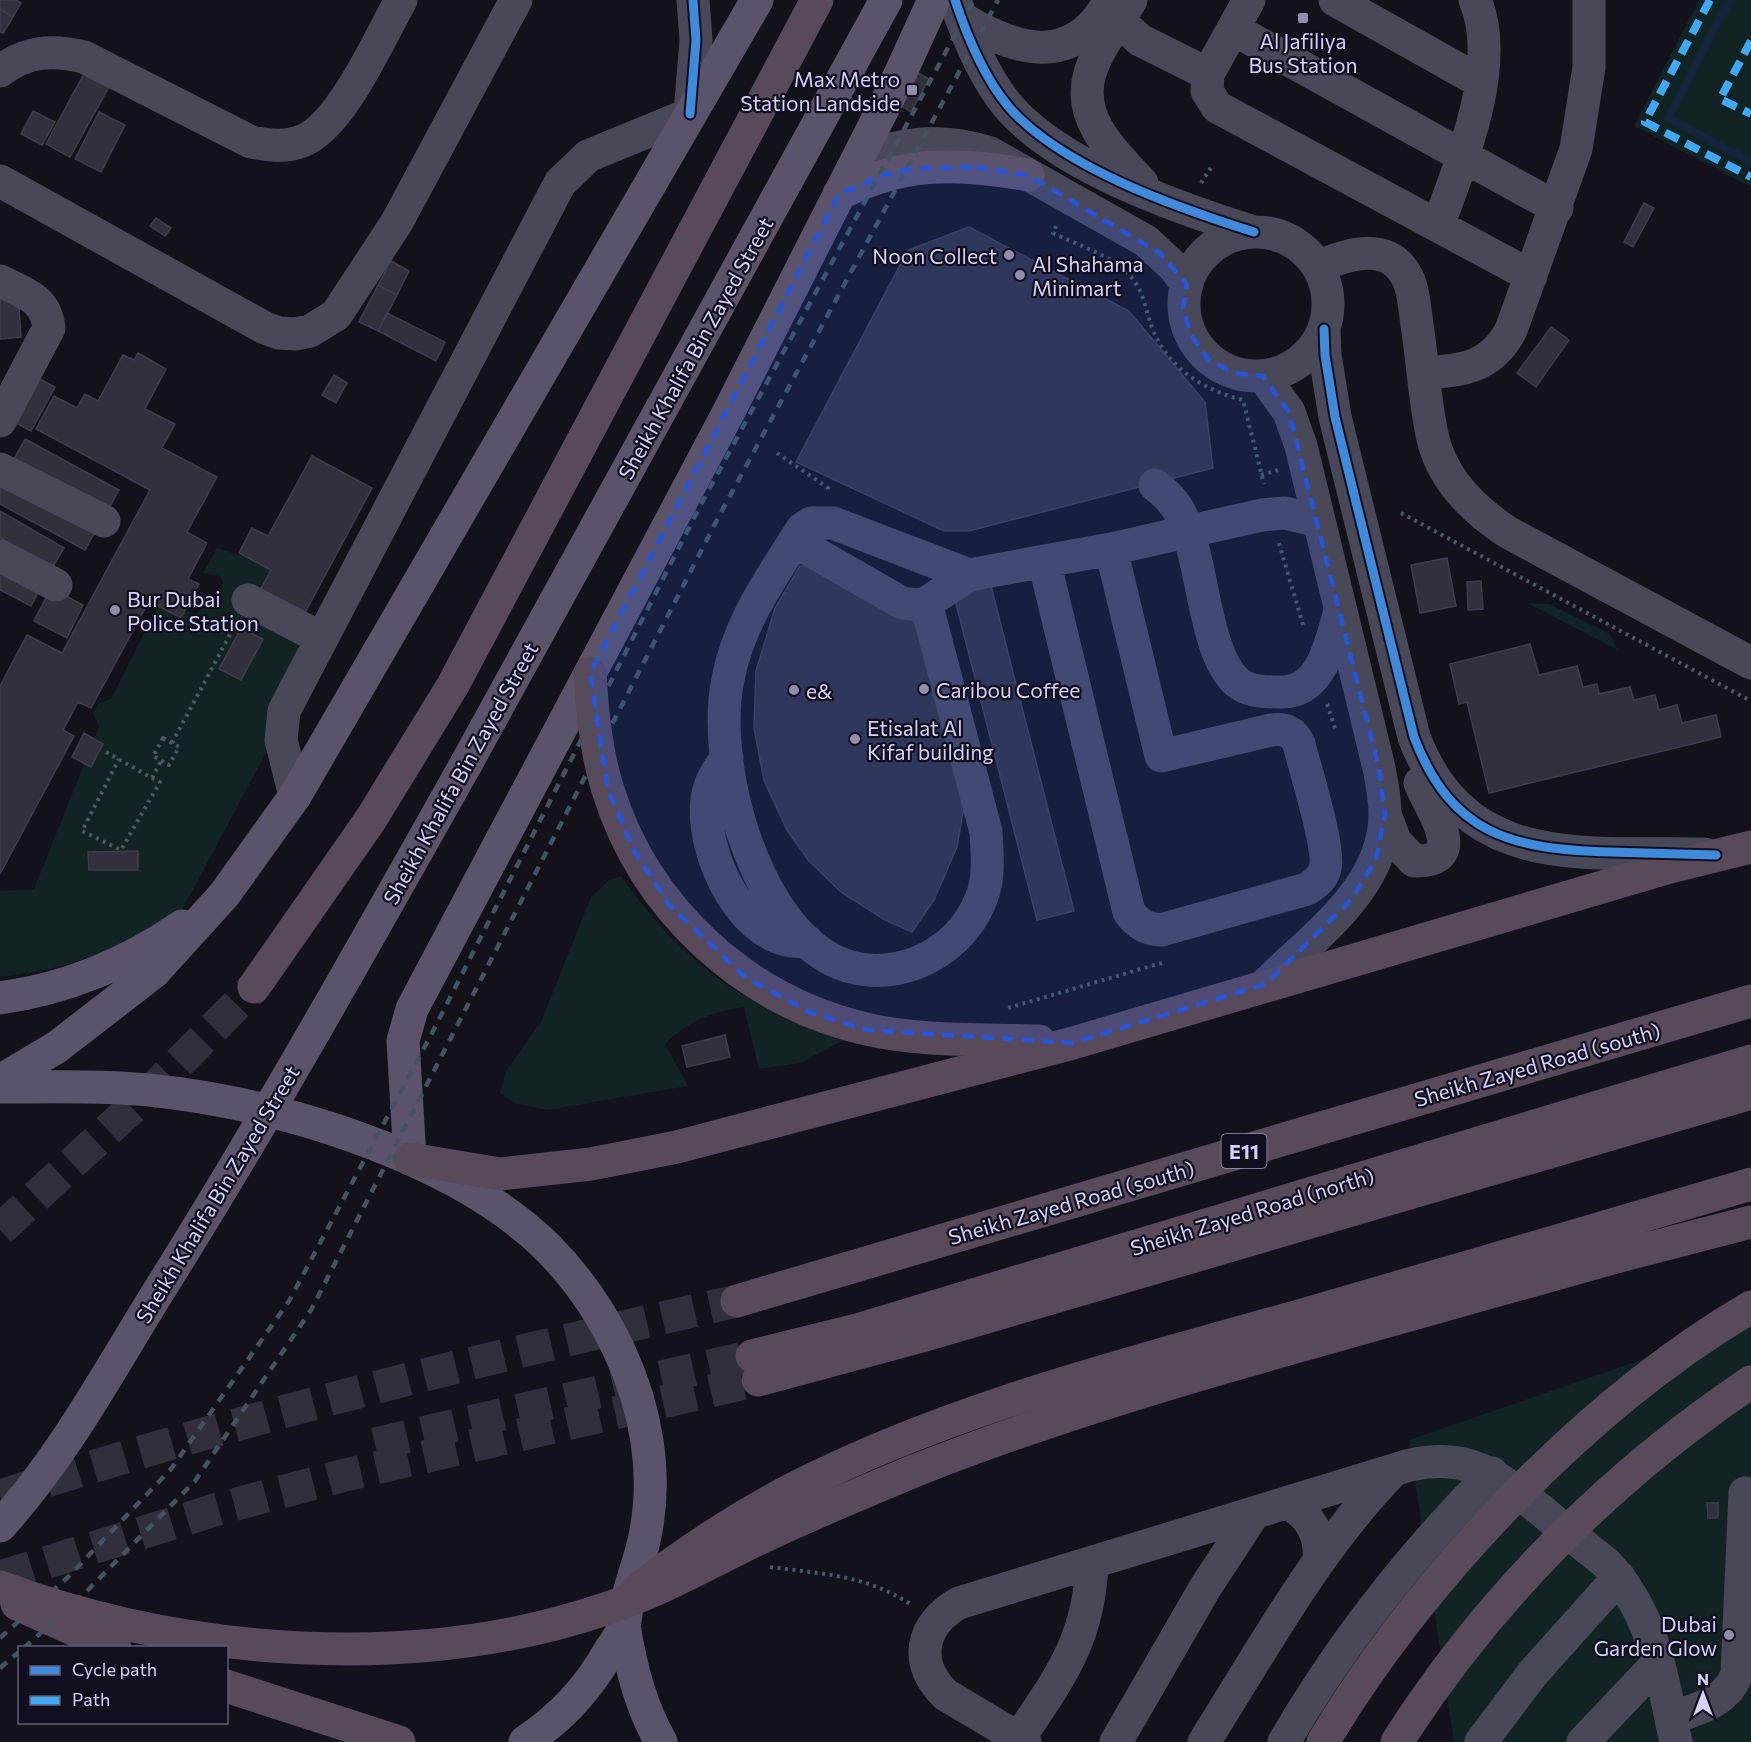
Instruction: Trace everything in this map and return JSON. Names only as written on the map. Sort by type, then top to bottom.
[{"type":"highway","points":[[254,987],[371,819],[453,685],[817,0]]},
{"type":"highway","points":[[590,673],[592,712],[601,764],[620,821],[634,851],[663,897],[692,932],[718,956],[777,996],[809,1012],[867,1030],[928,1037],[1073,1043]]},
{"type":"highway","points":[[410,1159],[500,1174],[618,1160],[677,1148],[1073,1043],[1266,984],[1716,855],[1751,847]]},
{"type":"highway","name":"Sheikh Zayed Road (south)","points":[[737,1300],[1751,1001]]},
{"type":"highway","name":"Sheikh Zayed Road (north)","points":[[1751,1061],[858,1330],[755,1368],[937,1332],[1751,1093]]},
{"type":"highway","points":[[626,1611],[711,1536],[791,1490],[860,1457],[943,1425],[1100,1372],[1751,1184]]},
{"type":"highway","points":[[0,1587],[75,1612],[128,1625],[237,1642],[346,1648],[401,1646],[510,1634],[605,1610],[651,1592],[826,1509],[1000,1438],[1172,1382],[1612,1258],[1751,1222]]},
{"type":"highway","points":[[1323,1742],[1413,1614],[1514,1498],[1624,1398],[1683,1353],[1751,1307]]},
{"type":"highway","points":[[1397,1742],[1437,1683],[1480,1628],[1525,1575],[1574,1525],[1677,1436],[1751,1382]]},
{"type":"highway","points":[[0,1594],[23,1607],[113,1646]]},
{"type":"highway","points":[[228,1687],[399,1742]]},
{"type":"main road","points":[[731,47],[742,0]]},
{"type":"main road","points":[[0,1081],[57,1047],[125,997],[154,972],[224,895],[295,796],[757,0]]},
{"type":"main road","name":"Sheikh Khalifa Bin Zayed Street","points":[[0,1526],[39,1478],[82,1414],[217,1199],[466,764],[886,0]]},
{"type":"main road","points":[[410,1159],[403,1041],[412,1009],[725,419],[857,161],[934,0]]},
{"type":"main road","points":[[839,195],[886,174],[914,168],[976,167],[1028,175]]},
{"type":"main road","points":[[0,998],[38,990],[105,968],[168,936],[224,895]]},
{"type":"main road","points":[[0,1087],[122,1088],[203,1098],[306,1122],[410,1159],[474,1191],[546,1246],[579,1283],[607,1325],[628,1371],[643,1419],[651,1468],[649,1518],[641,1558],[626,1611],[596,1675],[574,1703],[551,1724],[525,1742]]},
{"type":"main road","points":[[626,1611],[632,1671],[644,1706],[661,1742]]},
{"type":"street","points":[[0,71],[13,61],[36,52],[60,51],[84,57],[251,142],[277,146],[302,141],[323,128],[339,109],[401,0]]},
{"type":"street","points":[[0,181],[265,328],[279,333],[310,331],[336,315],[397,222],[516,0]]},
{"type":"street","points":[[295,796],[283,754],[281,725],[290,698],[560,183],[588,156],[690,114],[696,40],[693,0]]},
{"type":"street","points":[[1250,0],[1208,74],[1207,91],[1217,107],[1531,276]]},
{"type":"street","points":[[1335,0],[1481,82]]},
{"type":"street","points":[[1438,226],[1462,154],[1481,82],[1484,48],[1475,0]]},
{"type":"street","points":[[1424,373],[1459,369],[1490,359],[1504,343],[1511,330],[1576,149],[1585,108],[1589,66],[1589,0]]},
{"type":"street","points":[[1120,7],[1140,40],[1208,74]]},
{"type":"street","points":[[958,9],[993,36],[1026,47],[1055,47],[1080,36],[1120,7]]},
{"type":"street","points":[[1120,7],[1090,73],[1088,102],[1100,135],[1156,198]]},
{"type":"street","points":[[958,9],[992,84],[1028,127],[1060,150],[1156,198],[1254,232],[1287,239],[1302,248],[1318,267],[1327,287],[1329,308],[1324,329],[1315,347],[1301,362],[1283,371],[1263,376],[1234,373],[1208,359],[1191,336],[1183,308],[1187,285],[1203,255],[1226,238],[1254,232]]},
{"type":"street","points":[[1233,29],[1557,207]]},
{"type":"street","points":[[857,161],[902,145],[947,142],[990,153],[1146,242],[1175,268],[1187,285]]},
{"type":"street","points":[[1318,267],[1346,255],[1368,252],[1393,261],[1402,270],[1412,294],[1434,440],[1440,458],[1461,492],[1475,508],[1509,533],[1751,663]]},
{"type":"street","points":[[0,281],[39,302],[47,314],[49,328],[0,421]]},
{"type":"street","points":[[1263,376],[1277,393],[1296,429],[1379,768],[1385,814],[1395,841],[1414,861],[1426,861],[1437,855],[1443,844],[1444,831],[1419,780],[1414,737],[1335,417],[1325,355],[1324,329]]},
{"type":"street","points":[[0,469],[104,521]]},
{"type":"street","points":[[1155,485],[1171,498],[1189,533],[1216,645],[1224,667],[1240,684],[1261,692],[1286,692],[1307,684],[1324,664],[1340,611]]},
{"type":"street","points":[[794,541],[902,603],[918,605],[926,603],[969,575],[1111,549],[1271,514],[1302,515],[1318,521]]},
{"type":"street","points":[[926,603],[986,832],[988,869],[982,898],[969,923],[948,945],[929,958],[902,968],[874,972],[849,967],[827,957],[807,941],[780,909],[760,878],[744,838],[730,788],[724,734],[728,679],[741,631],[758,597],[802,529],[811,523],[822,521],[969,575]]},
{"type":"street","points":[[1044,561],[1129,912],[1135,920],[1151,929],[1161,930],[1306,889],[1316,884],[1322,877],[1326,857],[1299,744],[1291,733],[1285,730],[1271,730],[1161,756],[1111,549]]},
{"type":"street","points":[[0,556],[56,585]]},
{"type":"street","points":[[248,600],[321,638]]},
{"type":"street","points":[[1414,737],[1428,768],[1453,803],[1490,831],[1511,840],[1534,847],[1576,851],[1716,855]]},
{"type":"street","points":[[1266,984],[1351,900],[1365,881],[1379,849],[1385,814]]},
{"type":"street","points":[[1092,1563],[1087,1613],[1080,1637],[1070,1661],[1022,1740],[946,1695],[936,1685],[926,1661],[925,1647],[936,1621],[959,1604],[1254,1513],[1288,1503],[1394,1470],[1427,1462],[1461,1462],[1492,1473],[1606,1563],[1619,1577],[1641,1609],[1658,1664],[1673,1730],[1720,1698],[1733,1684],[1737,1674],[1745,1493]]},
{"type":"street","points":[[1204,1742],[1319,1560],[1362,1504],[1394,1470]]},
{"type":"street","points":[[1284,1742],[1338,1654],[1373,1606],[1411,1560],[1492,1473]]},
{"type":"street","points":[[1288,1503],[1298,1509],[1313,1526],[1320,1549],[1319,1560]]},
{"type":"street","points":[[1116,1742],[1220,1562],[1254,1513]]},
{"type":"street","points":[[1176,1537],[1191,1557],[1195,1569],[1196,1594],[1190,1614]]},
{"type":"street","points":[[1481,1742],[1533,1673],[1619,1577]]},
{"type":"street","points":[[1583,1742],[1658,1664]]},
{"type":"path","points":[[1068,197],[1053,233],[1126,271],[1142,294],[1152,327],[1172,361],[1203,386],[1244,400],[1265,491]]},
{"type":"path","points":[[777,453],[828,488],[822,521]]},
{"type":"path","points":[[1401,513],[1751,701]]},
{"type":"path","points":[[1278,539],[1304,627]]},
{"type":"path","points":[[172,743],[248,600]]},
{"type":"path","points":[[1317,672],[1339,740]]},
{"type":"path","points":[[163,738],[172,743],[179,747],[169,765],[153,756],[163,738]]},
{"type":"path","points":[[106,752],[119,759],[152,778],[160,782],[121,850],[82,831],[119,759]]},
{"type":"path","points":[[152,778],[161,761]]},
{"type":"path","points":[[1004,1009],[1168,962]]},
{"type":"path","points":[[770,1567],[865,1581],[891,1591],[936,1621]]},
{"type":"highlighted area","points":[[976,167],[1028,175],[1160,253],[1187,285],[1183,308],[1191,335],[1208,359],[1234,373],[1263,376],[1289,412],[1379,768],[1385,814],[1382,838],[1376,860],[1351,900],[1266,984],[1073,1043],[867,1030],[809,1012],[746,978],[670,906],[634,851],[608,790],[590,673],[839,194],[886,174],[914,168]]},
{"type":"shaded area","points":[[1699,0],[1751,0],[1751,187],[1634,126]]},
{"type":"shaded area","points":[[217,548],[289,571],[276,599],[333,627],[181,912],[132,945],[50,969],[0,977],[0,891],[34,889],[99,727],[93,713],[98,704],[111,699],[159,604],[195,613],[216,597],[223,583],[220,576],[203,573]]},
{"type":"shaded area","points":[[1527,603],[1549,604],[1610,634],[1618,650]]},
{"type":"shaded area","points":[[621,876],[667,933],[718,978],[746,997],[776,1013],[844,1040],[800,1063],[759,1069],[744,1007],[721,1011],[701,1019],[673,1036],[665,1044],[688,1086],[547,1110],[515,1103],[500,1093],[506,1071],[541,1022],[591,897],[609,880]]},
{"type":"shaded area","points":[[1751,1322],[1751,1742],[1454,1742],[1409,1440]]},
{"type":"building","points":[[0,0],[16,0],[21,3],[13,17],[0,9]]},
{"type":"building","points":[[0,9],[13,17],[3,33],[0,32]]},
{"type":"building","points":[[913,70],[929,79],[911,112],[895,102]]},
{"type":"building","points":[[85,72],[110,85],[70,157],[46,144]]},
{"type":"building","points":[[33,111],[55,122],[42,145],[21,134]]},
{"type":"building","points":[[99,112],[125,125],[101,172],[75,159]]},
{"type":"building","points":[[1644,203],[1654,208],[1633,247],[1624,242]]},
{"type":"building","points":[[156,218],[171,228],[165,236],[150,226]]},
{"type":"building","points":[[969,227],[1129,311],[1205,402],[1213,468],[969,531],[944,531],[796,462],[908,250]]},
{"type":"building","points":[[391,261],[409,271],[397,295],[378,285]]},
{"type":"building","points":[[378,285],[397,295],[378,331],[359,322]]},
{"type":"building","points":[[18,292],[21,337],[0,339],[0,293]]},
{"type":"building","points":[[387,313],[445,342],[436,361],[378,331]]},
{"type":"building","points":[[1551,327],[1569,340],[1536,387],[1517,373]]},
{"type":"building","name":"Bur Dubai Police Station","points":[[138,353],[166,369],[145,409],[175,424],[162,448],[217,477],[187,532],[207,543],[188,579],[199,584],[181,618],[149,601],[91,708],[78,702],[63,730],[74,736],[0,874],[0,686],[27,635],[62,653],[150,490],[36,429],[54,396],[77,408],[85,394],[98,401],[123,355],[134,360]]},
{"type":"building","points":[[334,375],[347,383],[336,403],[322,395]]},
{"type":"building","points":[[36,377],[55,387],[31,431],[12,421]]},
{"type":"building","points":[[25,439],[119,490],[107,512],[13,461]]},
{"type":"building","points":[[312,456],[372,488],[300,622],[256,598],[271,570],[239,553],[252,528],[268,536]]},
{"type":"building","points":[[5,479],[97,528],[85,550],[0,504],[0,488]]},
{"type":"building","points":[[0,511],[64,548],[52,568],[0,538]]},
{"type":"building","points":[[1447,558],[1456,606],[1420,613],[1411,565]]},
{"type":"building","points":[[0,564],[41,587],[31,606],[0,590]]},
{"type":"building","name":"Etisalat Al Kifaf building","points":[[800,566],[813,567],[913,618],[932,654],[966,795],[957,847],[934,900],[912,932],[885,920],[841,892],[809,861],[787,830],[764,780],[754,728],[756,671],[775,608]]},
{"type":"building","points":[[1481,581],[1483,609],[1468,610],[1467,582]]},
{"type":"building","points":[[991,586],[1074,911],[1037,920],[954,596]]},
{"type":"building","points":[[51,588],[83,605],[67,638],[34,621]]},
{"type":"building","points":[[241,628],[263,639],[241,680],[219,669]]},
{"type":"building","points":[[1530,644],[1539,675],[1577,666],[1583,687],[1597,684],[1599,694],[1630,687],[1634,700],[1655,695],[1659,710],[1677,705],[1682,723],[1716,715],[1721,737],[1489,793],[1467,702],[1459,704],[1450,664]]},
{"type":"building","points":[[84,733],[103,744],[91,767],[72,757]]},
{"type":"building","points":[[138,851],[138,870],[89,870],[88,852]]},
{"type":"building","points":[[725,1035],[730,1057],[687,1067],[682,1046]]},
{"type":"building","points":[[1707,1503],[1718,1503],[1718,1518],[1708,1518]]},
{"type":"waterway","points":[[1730,0],[1668,118],[1751,162]]},
{"type":"tunnel","points":[[0,1230],[161,1081],[254,987]]},
{"type":"tunnel","points":[[0,1496],[274,1414],[459,1366],[737,1301]]},
{"type":"tunnel","points":[[375,1444],[752,1356]]},
{"type":"tunnel","points":[[0,1577],[218,1509],[341,1476],[758,1380]]},
{"type":"railway","points":[[0,1638],[67,1578],[171,1469],[289,1301],[430,1037],[699,508],[974,0]]},
{"type":"railway","points":[[26,1646],[84,1594],[195,1481],[311,1310],[718,518],[998,0]]},
{"type":"railway","points":[[0,1668],[18,1653]]},
{"type":"marked path","points":[[1710,0],[1645,122],[1751,177]]},
{"type":"marked path","points":[[1751,41],[1720,99],[1751,114]]},
{"type":"cycle path","points":[[690,114],[696,40],[693,0]]},
{"type":"cycle path","points":[[955,0],[983,69],[1008,106],[1030,128],[1058,148],[1122,183],[1191,211],[1254,232]]},
{"type":"cycle path","points":[[1324,329],[1325,355],[1335,417],[1414,737],[1429,770],[1447,796],[1467,816],[1490,831],[1544,847],[1610,852],[1716,855]]},
{"type":"place","name":"Al Jafiliya Bus Station","points":[[1303,18]]},
{"type":"place","name":"Max Metro Station Landside","points":[[912,90]]},
{"type":"place","name":"Noon Collect","points":[[1009,255]]},
{"type":"place","name":"Al Shahama Minimart","points":[[1020,275]]},
{"type":"place","name":"Bur Dubai Police Station","points":[[115,610]]},
{"type":"place","name":"Caribou Coffee","points":[[924,689]]},
{"type":"place","name":"e&","points":[[794,690]]},
{"type":"place","name":"Etisalat Al Kifaf building","points":[[855,739]]},
{"type":"place","name":"Dubai Garden Glow","points":[[1729,1635]]}]
